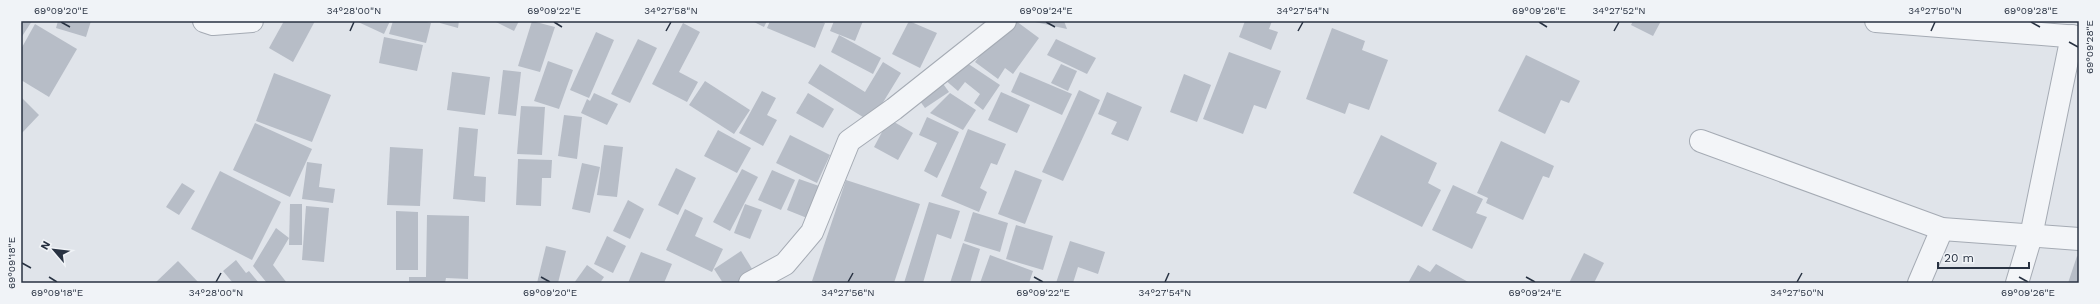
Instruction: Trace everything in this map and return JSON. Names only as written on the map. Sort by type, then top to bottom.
[{"type":"street","points":[[204,21],[212,24],[252,21]]},
{"type":"street","points":[[750,283],[786,264],[812,232],[849,141],[894,109],[1005,21]]},
{"type":"street","points":[[1876,21],[2076,36],[2031,236],[2017,283]]},
{"type":"street","points":[[1701,141],[1942,229],[2079,239]]},
{"type":"street","points":[[1919,283],[1942,229]]},
{"type":"building","points":[[21,21],[32,21],[21,38]]},
{"type":"building","points":[[58,21],[91,21],[86,37],[56,28]]},
{"type":"building","points":[[284,21],[315,21],[293,62],[269,48]]},
{"type":"building","points":[[356,21],[390,21],[384,34]]},
{"type":"building","points":[[393,21],[423,21],[431,23],[426,43],[389,34]]},
{"type":"building","points":[[440,21],[459,21],[458,28],[440,23]]},
{"type":"building","points":[[494,21],[519,21],[514,31]]},
{"type":"building","points":[[532,21],[555,27],[540,72],[518,66]]},
{"type":"building","points":[[752,21],[767,21],[764,27]]},
{"type":"building","points":[[770,21],[820,21],[825,23],[815,48],[767,28]]},
{"type":"building","points":[[834,21],[863,21],[855,41],[830,31]]},
{"type":"building","points":[[909,21],[937,33],[920,68],[892,54]]},
{"type":"building","points":[[1016,21],[1039,38],[1013,74],[1005,68],[998,79],[975,62],[1000,28],[1007,33]]},
{"type":"building","points":[[1064,21],[1067,29],[1035,22]]},
{"type":"building","points":[[1245,21],[1272,21],[1269,29],[1278,32],[1271,50],[1239,37]]},
{"type":"building","points":[[1633,21],[1661,21],[1653,36],[1631,25]]},
{"type":"building","points":[[683,23],[700,32],[679,72],[698,82],[687,102],[652,84]]},
{"type":"building","points":[[35,24],[77,49],[49,97],[21,80],[21,49]]},
{"type":"building","points":[[1332,28],[1365,41],[1362,50],[1388,60],[1369,110],[1349,103],[1345,114],[1306,99]]},
{"type":"building","points":[[596,32],[614,40],[589,98],[570,90]]},
{"type":"building","points":[[839,35],[881,58],[873,74],[831,52]]},
{"type":"building","points":[[384,37],[423,45],[417,71],[379,63]]},
{"type":"building","points":[[638,39],[657,48],[630,103],[611,94]]},
{"type":"building","points":[[1056,39],[1096,58],[1087,74],[1047,55]]},
{"type":"building","points":[[1229,52],[1281,71],[1266,109],[1254,105],[1243,134],[1203,119]]},
{"type":"building","points":[[1526,55],[1580,81],[1569,103],[1561,100],[1545,134],[1498,111]]},
{"type":"building","points":[[548,61],[573,70],[559,109],[534,101]]},
{"type":"building","points":[[964,61],[1000,85],[983,110],[974,103],[980,94],[965,82],[958,91],[944,79]]},
{"type":"building","points":[[883,62],[901,73],[871,122],[808,83],[820,64],[865,92]]},
{"type":"building","points":[[1061,64],[1077,71],[1068,91],[1051,83]]},
{"type":"building","points":[[503,70],[521,72],[516,116],[498,114]]},
{"type":"building","points":[[452,72],[490,77],[485,115],[447,110]]},
{"type":"building","points":[[1020,72],[1072,94],[1062,115],[1011,92]]},
{"type":"building","points":[[274,73],[331,95],[312,142],[256,121]]},
{"type":"building","points":[[1184,74],[1211,85],[1197,122],[1170,112]]},
{"type":"building","points":[[705,81],[750,110],[734,134],[689,105]]},
{"type":"building","points":[[941,81],[949,92],[925,108],[917,97]]},
{"type":"building","points":[[1079,90],[1100,100],[1063,181],[1042,172]]},
{"type":"building","points":[[762,91],[776,98],[767,115],[777,120],[763,146],[739,133]]},
{"type":"building","points":[[1001,92],[1030,105],[1017,133],[988,120]]},
{"type":"building","points":[[1107,92],[1142,107],[1128,141],[1111,134],[1117,122],[1098,114]]},
{"type":"building","points":[[594,93],[618,104],[607,125],[581,113],[587,99],[590,101]]},
{"type":"building","points":[[808,93],[834,109],[823,128],[796,113]]},
{"type":"building","points":[[950,93],[976,110],[963,130],[930,113]]},
{"type":"building","points":[[21,97],[39,115],[21,134]]},
{"type":"building","points":[[521,106],[545,107],[542,155],[517,154]]},
{"type":"building","points":[[564,115],[582,117],[577,159],[558,156]]},
{"type":"building","points":[[927,117],[959,132],[937,178],[924,171],[937,143],[919,135]]},
{"type":"building","points":[[889,119],[913,133],[898,160],[874,147]]},
{"type":"building","points":[[255,123],[312,149],[290,197],[233,170]]},
{"type":"building","points":[[459,127],[478,129],[474,176],[486,177],[485,202],[453,199]]},
{"type":"building","points":[[968,129],[1006,144],[997,165],[991,163],[980,188],[987,192],[979,212],[941,196]]},
{"type":"building","points":[[718,130],[751,148],[737,173],[704,156]]},
{"type":"building","points":[[790,135],[830,155],[817,183],[776,163]]},
{"type":"building","points":[[1381,135],[1437,163],[1428,183],[1441,190],[1422,227],[1353,193]]},
{"type":"building","points":[[1501,141],[1554,166],[1549,178],[1543,176],[1523,220],[1486,203],[1488,198],[1477,193]]},
{"type":"building","points":[[604,145],[623,147],[617,197],[597,195]]},
{"type":"building","points":[[390,147],[423,149],[420,206],[387,205]]},
{"type":"building","points":[[518,159],[552,160],[551,178],[542,178],[541,206],[516,205]]},
{"type":"building","points":[[307,162],[322,164],[319,187],[335,189],[333,203],[302,199]]},
{"type":"building","points":[[582,163],[600,167],[590,213],[572,209]]},
{"type":"building","points":[[676,168],[696,178],[678,215],[658,205]]},
{"type":"building","points":[[742,169],[758,177],[730,231],[713,222]]},
{"type":"building","points":[[772,170],[795,180],[781,210],[758,200]]},
{"type":"building","points":[[1015,170],[1042,180],[1025,224],[998,214]]},
{"type":"building","points":[[220,171],[281,202],[252,260],[191,229]]},
{"type":"building","points":[[799,179],[819,186],[807,218],[787,210]]},
{"type":"building","points":[[846,180],[920,204],[894,283],[819,283],[812,281]]},
{"type":"building","points":[[182,183],[195,191],[179,215],[166,207]]},
{"type":"building","points":[[1453,185],[1483,199],[1476,213],[1487,217],[1472,249],[1432,230]]},
{"type":"building","points":[[628,200],[644,209],[630,239],[613,231]]},
{"type":"building","points":[[929,202],[960,211],[951,239],[937,234],[923,283],[904,283]]},
{"type":"building","points":[[290,204],[302,204],[302,245],[289,245]]},
{"type":"building","points":[[745,204],[762,210],[750,239],[734,233]]},
{"type":"building","points":[[306,206],[329,208],[324,262],[302,260]]},
{"type":"building","points":[[685,209],[703,218],[695,236],[723,249],[712,272],[666,250]]},
{"type":"building","points":[[396,211],[418,212],[418,270],[396,270]]},
{"type":"building","points":[[973,212],[1008,223],[1000,252],[964,241]]},
{"type":"building","points":[[427,215],[469,216],[468,279],[446,278],[445,283],[409,283],[409,277],[426,277]]},
{"type":"building","points":[[1016,225],[1053,236],[1043,270],[1006,259]]},
{"type":"building","points":[[276,228],[289,238],[273,265],[287,283],[267,283],[253,266]]},
{"type":"building","points":[[607,236],[626,246],[613,273],[594,264]]},
{"type":"building","points":[[1070,241],[1105,252],[1098,274],[1078,267],[1073,283],[1056,283]]},
{"type":"building","points":[[963,243],[980,249],[970,283],[950,283]]},
{"type":"building","points":[[546,246],[566,251],[558,283],[537,283]]},
{"type":"building","points":[[741,251],[754,272],[736,283],[723,283],[714,269]]},
{"type":"building","points":[[641,252],[672,264],[664,283],[628,283]]},
{"type":"building","points":[[1584,253],[1604,263],[1594,283],[1569,283]]},
{"type":"building","points":[[990,255],[1033,271],[1029,283],[980,283]]},
{"type":"building","points":[[2077,256],[2079,257],[2079,283],[2068,283]]},
{"type":"building","points":[[236,260],[246,273],[249,271],[259,283],[233,283],[223,271]]},
{"type":"building","points":[[178,261],[199,283],[155,283]]},
{"type":"building","points":[[1436,264],[1470,283],[1408,283],[1418,265],[1430,272]]},
{"type":"building","points":[[587,265],[604,277],[600,283],[574,283]]}]
